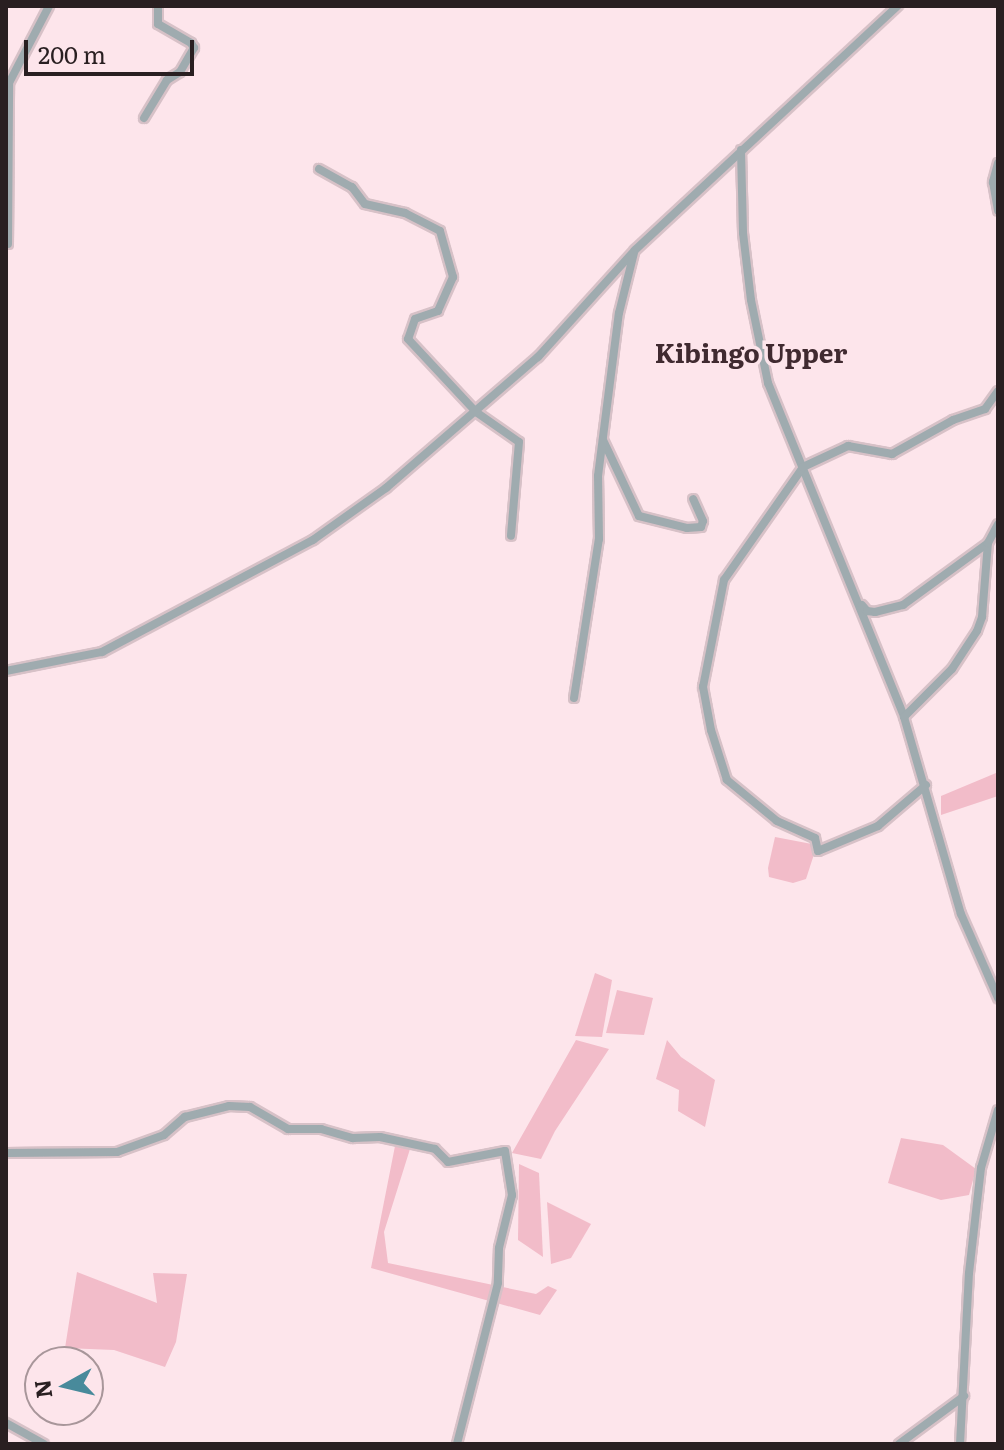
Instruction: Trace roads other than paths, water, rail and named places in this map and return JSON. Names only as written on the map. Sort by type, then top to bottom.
[{"type":"street","points":[[8,244],[9,83],[49,6]]},
{"type":"street","points":[[144,118],[167,80],[180,72],[194,48],[191,43],[158,24],[158,6]]},
{"type":"street","points":[[6,671],[102,652],[313,540],[386,488],[538,357],[635,250],[898,6]]},
{"type":"street","points":[[741,150],[741,217],[751,300],[771,391],[904,717],[961,914],[998,998]]},
{"type":"street","points":[[998,163],[993,182],[998,211]]},
{"type":"street","points":[[319,169],[352,187],[365,204],[405,213],[440,231],[453,268],[453,277],[438,311],[415,319],[408,339],[476,412],[519,442],[511,536]]},
{"type":"street","points":[[574,698],[599,539],[598,476],[619,313],[635,250]]},
{"type":"street","points":[[926,785],[873,829],[818,851],[815,838],[777,821],[762,805],[737,792],[723,775],[703,687],[722,585],[803,467],[848,446],[892,454],[953,420],[985,409],[998,391]]},
{"type":"street","points":[[603,439],[639,516],[687,528],[701,527],[703,521],[693,499]]},
{"type":"street","points":[[904,717],[952,669],[977,631],[982,617],[988,543],[998,524]]},
{"type":"street","points":[[859,601],[867,611],[884,611],[903,605],[988,543]]},
{"type":"street","points":[[6,1153],[117,1152],[164,1135],[185,1117],[229,1106],[250,1107],[288,1129],[321,1129],[353,1138],[380,1137],[435,1149],[448,1162],[505,1151],[512,1195],[499,1248],[498,1283],[457,1444]]},
{"type":"street","points":[[960,1444],[965,1396],[969,1273],[981,1168],[998,1110]]},
{"type":"street","points":[[899,1444],[965,1396]]},
{"type":"street","points":[[6,1423],[44,1444]]},
{"type":"district","name":"Kibingo Upper","points":[[751,352]]}]
